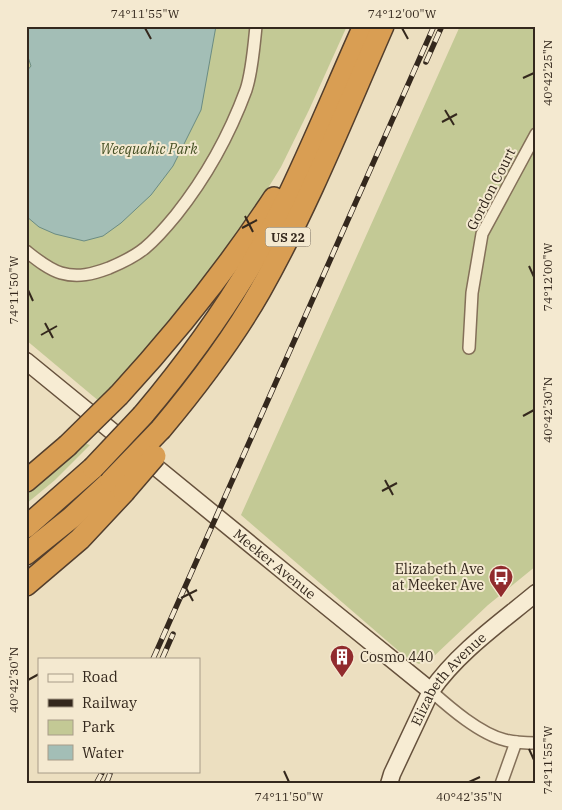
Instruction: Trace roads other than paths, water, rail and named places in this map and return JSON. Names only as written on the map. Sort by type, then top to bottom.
[{"type":"highway","name":"US 22","points":[[26,527],[58,501],[93,468],[144,415],[198,347],[248,269],[282,207],[364,26]]},
{"type":"highway","name":"US 22","points":[[118,487],[206,387],[297,220],[383,26]]},
{"type":"highway","points":[[26,481],[67,446],[119,395],[172,336],[238,250],[288,174],[337,87]]},
{"type":"highway","points":[[26,554],[71,518],[118,487]]},
{"type":"highway","points":[[26,586],[69,550],[90,529],[118,487]]},
{"type":"main road","name":"Meeker Avenue","points":[[26,361],[431,690]]},
{"type":"main road","name":"Elizabeth Avenue","points":[[389,784],[431,690],[469,649],[536,593]]},
{"type":"street","points":[[26,251],[60,273],[74,276],[90,275],[106,269],[126,260],[145,248],[166,227],[192,195],[216,158],[247,87],[256,26]]},
{"type":"street","name":"Gordon Court","points":[[469,348],[472,293],[482,234],[536,134]]},
{"type":"street","name":"Meeker Avenue","points":[[431,690],[451,709],[497,737],[516,742],[536,743]]},
{"type":"street","points":[[501,784],[516,742]]},
{"type":"water","points":[[26,26],[216,26],[201,110],[173,166],[151,195],[121,223],[103,236],[84,241],[55,234],[39,227],[26,216],[26,72],[31,66],[26,51]]},
{"type":"railway","points":[[153,658],[434,26]]},
{"type":"railway","points":[[426,62],[442,26]]},
{"type":"railway","points":[[162,658],[173,634]]},
{"type":"railway","points":[[96,784],[102,772]]},
{"type":"railway","points":[[106,784],[111,772]]},
{"type":"place","name":"Elizabeth Ave at Meeker Ave","points":[[501,598]]},
{"type":"place","name":"Cosmo 440","points":[[342,678]]},
{"type":"park label","name":"Weequahic Park","points":[[149,149]]}]
